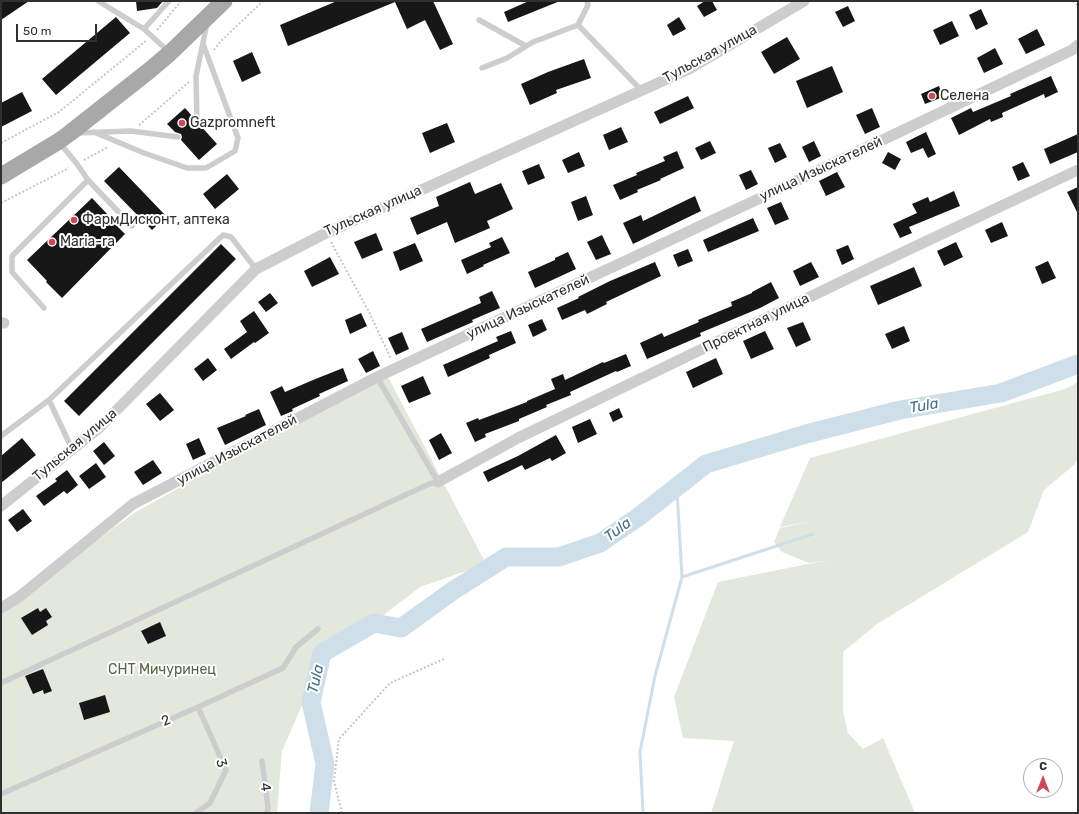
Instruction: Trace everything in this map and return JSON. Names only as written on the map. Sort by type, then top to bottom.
[{"type":"main road","points":[[1,176],[65,137],[170,53],[224,1]]},
{"type":"street","name":"Тульская улица","points":[[1,506],[99,428],[256,269],[326,233],[689,69],[804,1]]},
{"type":"street","name":"улица Изыскателей","points":[[1,608],[19,597],[133,504],[382,375],[756,200],[1072,50],[1078,45]]},
{"type":"street","name":"Проектная улица","points":[[438,482],[518,438],[869,268],[1078,170]]},
{"type":"lane","points":[[98,1],[144,29],[170,53]]},
{"type":"lane","points":[[144,29],[169,1]]},
{"type":"lane","points":[[482,68],[507,58],[533,42],[578,25],[588,5],[587,1]]},
{"type":"lane","points":[[197,122],[196,76],[208,16]]},
{"type":"lane","points":[[479,20],[526,46]]},
{"type":"lane","points":[[578,25],[641,90]]},
{"type":"lane","points":[[94,132],[144,153],[187,168],[206,168],[235,151],[238,138],[203,44]]},
{"type":"lane","points":[[132,226],[88,180],[77,164],[65,137],[94,132],[132,131],[178,137]]},
{"type":"lane","points":[[44,308],[12,272],[12,256],[88,180]]},
{"type":"lane","points":[[1,436],[49,400],[223,235],[231,238],[256,269]]},
{"type":"lane","points":[[1,683],[429,484],[438,482],[382,375]]},
{"type":"lane","points":[[49,400],[72,450]]},
{"type":"lane","name":"2","points":[[1,794],[283,668],[296,647],[318,629]]},
{"type":"lane","name":"3","points":[[196,813],[210,803],[226,770],[198,707]]},
{"type":"lane","name":"4","points":[[262,761],[268,807],[267,813]]},
{"type":"path","points":[[1,143],[59,112],[152,36],[182,1]]},
{"type":"path","points":[[208,59],[220,42],[262,1]]},
{"type":"path","points":[[1073,1],[1078,6]]},
{"type":"path","points":[[132,131],[196,76]]},
{"type":"path","points":[[1,203],[118,142]]},
{"type":"path","points":[[326,233],[369,312],[392,361],[382,375]]},
{"type":"path","points":[[342,813],[334,781],[339,739],[390,683],[444,659]]},
{"type":"green space","name":"СНТ Мичуринец","points":[[386,373],[486,564],[420,587],[320,664],[282,751],[277,813],[1,813],[1,608],[19,597],[134,513]]},
{"type":"green space","points":[[1078,382],[1078,457],[1075,464],[1044,490],[1028,532],[877,624],[843,652],[843,711],[848,733],[863,749],[883,738],[915,813],[711,813],[734,741],[683,738],[674,697],[718,582],[828,560],[809,563],[782,552],[774,542],[780,528],[813,521],[780,527],[810,458],[1065,389]]},
{"type":"building","points":[[1,1],[29,1],[1,20]]},
{"type":"building","points":[[136,1],[163,1],[157,8],[137,11]]},
{"type":"building","points":[[337,1],[433,1],[453,44],[440,50],[425,20],[407,29],[395,2],[288,46],[280,25]]},
{"type":"building","points":[[529,1],[560,1],[508,22],[504,12]]},
{"type":"building","points":[[705,1],[712,1],[717,10],[704,17],[697,6]]},
{"type":"building","points":[[848,6],[855,21],[843,27],[835,12]]},
{"type":"building","points":[[981,9],[988,24],[976,30],[969,15]]},
{"type":"building","points":[[116,17],[130,33],[56,95],[42,79]]},
{"type":"building","points":[[679,17],[686,29],[673,36],[667,25]]},
{"type":"building","points":[[952,21],[959,36],[940,45],[933,30]]},
{"type":"building","points":[[1037,29],[1045,45],[1026,54],[1018,39]]},
{"type":"building","points":[[787,37],[800,59],[774,74],[761,52]]},
{"type":"building","points":[[995,48],[1003,64],[984,73],[977,58]]},
{"type":"building","points":[[252,52],[261,73],[242,82],[233,61]]},
{"type":"building","points":[[584,59],[591,78],[556,90],[557,93],[530,105],[521,84]]},
{"type":"building","points":[[832,66],[843,92],[807,108],[796,81]]},
{"type":"building","points":[[1051,76],[1058,92],[1045,98],[1044,94],[1002,113],[1003,117],[991,122],[990,119],[959,135],[951,118],[971,108],[973,112],[1011,96],[1010,94]]},
{"type":"building","name":"Селена","points":[[939,86],[943,97],[925,104],[921,94]]},
{"type":"building","points":[[22,92],[32,111],[1,127],[1,103]]},
{"type":"building","points":[[688,96],[694,108],[660,124],[654,112]]},
{"type":"building","points":[[185,108],[193,117],[194,125],[200,125],[217,144],[199,160],[181,140],[181,134],[175,132],[167,124]]},
{"type":"building","points":[[872,108],[880,127],[865,134],[856,115]]},
{"type":"building","points":[[447,123],[455,142],[430,153],[422,133]]},
{"type":"building","points":[[621,127],[628,142],[609,150],[603,135]]},
{"type":"building","points":[[926,132],[936,154],[928,158],[923,148],[911,153],[906,142]]},
{"type":"building","points":[[1078,134],[1078,152],[1050,164],[1044,149]]},
{"type":"building","points":[[710,141],[716,153],[701,160],[695,148]]},
{"type":"building","points":[[814,141],[821,156],[809,162],[802,147]]},
{"type":"building","points":[[780,143],[787,157],[775,163],[768,148]]},
{"type":"building","points":[[677,151],[684,168],[637,190],[638,192],[620,200],[613,185],[637,175],[636,173],[665,161],[663,157]]},
{"type":"building","points":[[579,152],[585,166],[568,173],[562,160]]},
{"type":"building","points":[[888,152],[901,159],[895,170],[882,163]]},
{"type":"building","points":[[1023,162],[1030,176],[1018,181],[1012,167]]},
{"type":"building","points":[[539,164],[545,178],[528,185],[522,171]]},
{"type":"building","points":[[119,167],[166,216],[152,230],[104,181]]},
{"type":"building","points":[[751,170],[758,184],[746,190],[739,175]]},
{"type":"building","points":[[837,172],[845,187],[826,196],[819,181]]},
{"type":"building","points":[[227,174],[239,189],[215,209],[203,194]]},
{"type":"building","points":[[470,182],[475,194],[501,183],[513,209],[487,221],[490,228],[455,243],[447,222],[417,235],[410,218],[439,206],[436,197]]},
{"type":"building","points":[[1078,187],[1078,214],[1067,192]]},
{"type":"building","points":[[954,191],[960,206],[909,227],[912,233],[900,238],[893,224],[917,213],[912,204],[928,197],[930,202]]},
{"type":"building","points":[[586,196],[593,215],[578,221],[571,202]]},
{"type":"building","points":[[695,196],[701,211],[633,244],[623,223],[641,215],[643,221]]},
{"type":"building","points":[[92,198],[125,234],[62,298],[27,260]]},
{"type":"building","points":[[781,202],[789,219],[775,225],[767,208]]},
{"type":"building","points":[[753,218],[759,231],[708,252],[703,240]]},
{"type":"building","points":[[1002,222],[1008,236],[991,243],[985,230]]},
{"type":"building","points":[[376,233],[383,250],[362,259],[354,242]]},
{"type":"building","points":[[602,235],[611,254],[596,260],[587,242]]},
{"type":"building","points":[[502,237],[510,253],[467,274],[461,260],[491,247],[489,243]]},
{"type":"building","points":[[956,242],[963,257],[944,266],[937,251]]},
{"type":"building","points":[[415,243],[423,261],[400,271],[393,252]]},
{"type":"building","points":[[221,244],[236,259],[79,416],[64,401]]},
{"type":"building","points":[[848,245],[854,259],[842,265],[836,250]]},
{"type":"building","points":[[688,249],[693,261],[678,267],[673,255]]},
{"type":"building","points":[[568,252],[576,269],[535,288],[528,272],[555,260],[555,258]]},
{"type":"building","points":[[330,257],[339,274],[312,287],[304,271]]},
{"type":"building","points":[[1048,261],[1056,278],[1042,284],[1035,267]]},
{"type":"building","points":[[655,262],[661,276],[606,302],[607,304],[587,314],[585,310],[562,320],[557,308],[610,281]]},
{"type":"building","points":[[811,262],[819,277],[800,286],[793,271]]},
{"type":"building","points":[[914,267],[922,286],[878,305],[870,286]]},
{"type":"building","points":[[771,282],[779,298],[760,308],[700,333],[701,336],[647,359],[640,343],[662,333],[664,337],[699,322],[698,320],[732,306],[731,302],[752,293]]},
{"type":"building","points":[[492,291],[500,308],[472,320],[473,322],[427,342],[421,329],[481,303],[479,297]]},
{"type":"building","points":[[270,293],[278,303],[266,312],[258,302]]},
{"type":"building","points":[[254,311],[269,333],[231,359],[224,349],[247,332],[240,321]]},
{"type":"building","points":[[361,313],[367,326],[350,334],[345,320]]},
{"type":"building","points":[[542,319],[547,330],[533,337],[528,325]]},
{"type":"building","points":[[803,322],[811,340],[796,347],[787,328]]},
{"type":"building","points":[[904,326],[910,341],[892,349],[885,334]]},
{"type":"building","points":[[511,331],[516,343],[489,355],[490,358],[448,377],[443,365],[498,341],[496,337]]},
{"type":"building","points":[[765,331],[774,349],[751,359],[743,341]]},
{"type":"building","points":[[402,332],[409,349],[396,355],[388,338]]},
{"type":"building","points":[[373,351],[380,366],[366,373],[358,359]]},
{"type":"building","points":[[626,354],[631,366],[617,372],[616,371],[570,392],[571,395],[546,405],[547,407],[519,419],[519,421],[485,434],[486,437],[475,442],[466,423],[478,418],[479,420],[527,402],[555,389],[551,379],[563,374],[565,380],[603,362],[604,363]]},
{"type":"building","points":[[208,358],[217,370],[203,381],[194,369]]},
{"type":"building","points":[[716,358],[723,374],[693,388],[686,372]]},
{"type":"building","points":[[343,368],[348,381],[319,394],[320,396],[292,409],[293,411],[281,416],[270,392],[282,386],[285,392]]},
{"type":"building","points":[[423,376],[431,394],[409,403],[401,386]]},
{"type":"building","points":[[160,393],[174,410],[160,421],[146,404]]},
{"type":"building","points":[[619,408],[623,417],[613,422],[609,413]]},
{"type":"building","points":[[259,409],[266,425],[225,445],[217,428]]},
{"type":"building","points":[[590,419],[597,434],[578,443],[572,427]]},
{"type":"building","points":[[441,433],[452,453],[439,460],[429,440]]},
{"type":"building","points":[[556,435],[566,453],[552,461],[550,458],[525,470],[522,465],[488,482],[483,472],[518,456]]},
{"type":"building","points":[[22,438],[36,455],[1,483],[1,456]]},
{"type":"building","points":[[199,438],[206,454],[193,460],[186,444]]},
{"type":"building","points":[[104,442],[115,456],[104,465],[93,451]]},
{"type":"building","points":[[153,460],[162,473],[143,485],[134,472]]},
{"type":"building","points":[[96,463],[106,477],[89,489],[79,476]]},
{"type":"building","points":[[67,470],[78,485],[67,494],[64,491],[44,506],[36,496],[57,481],[55,479]]},
{"type":"building","points":[[23,509],[32,521],[17,532],[8,520]]},
{"type":"building","points":[[38,608],[40,612],[46,608],[52,617],[46,621],[48,625],[32,635],[21,618]]},
{"type":"building","points":[[160,622],[166,636],[148,644],[141,631]]},
{"type":"building","points":[[43,669],[52,691],[44,694],[43,690],[33,694],[25,676]]},
{"type":"building","points":[[105,695],[110,712],[84,720],[79,703]]},
{"type":"waterway","name":"Tula","points":[[319,813],[325,764],[311,702],[322,653],[374,623],[401,628],[454,590],[506,557],[559,557],[600,543],[637,518],[706,464],[806,434],[900,410],[1001,393],[1078,364]]},
{"type":"waterway","points":[[643,813],[640,752],[655,676],[682,577],[677,491],[706,464]]},
{"type":"waterway","points":[[682,577],[813,534]]},
{"type":"place","name":"Селена","points":[[932,96]]},
{"type":"place","name":"Gazpromneft","points":[[182,123]]},
{"type":"place","name":"ФармДисконт, аптека","points":[[74,220]]},
{"type":"place","name":"Maria-ra","points":[[52,242]]}]
